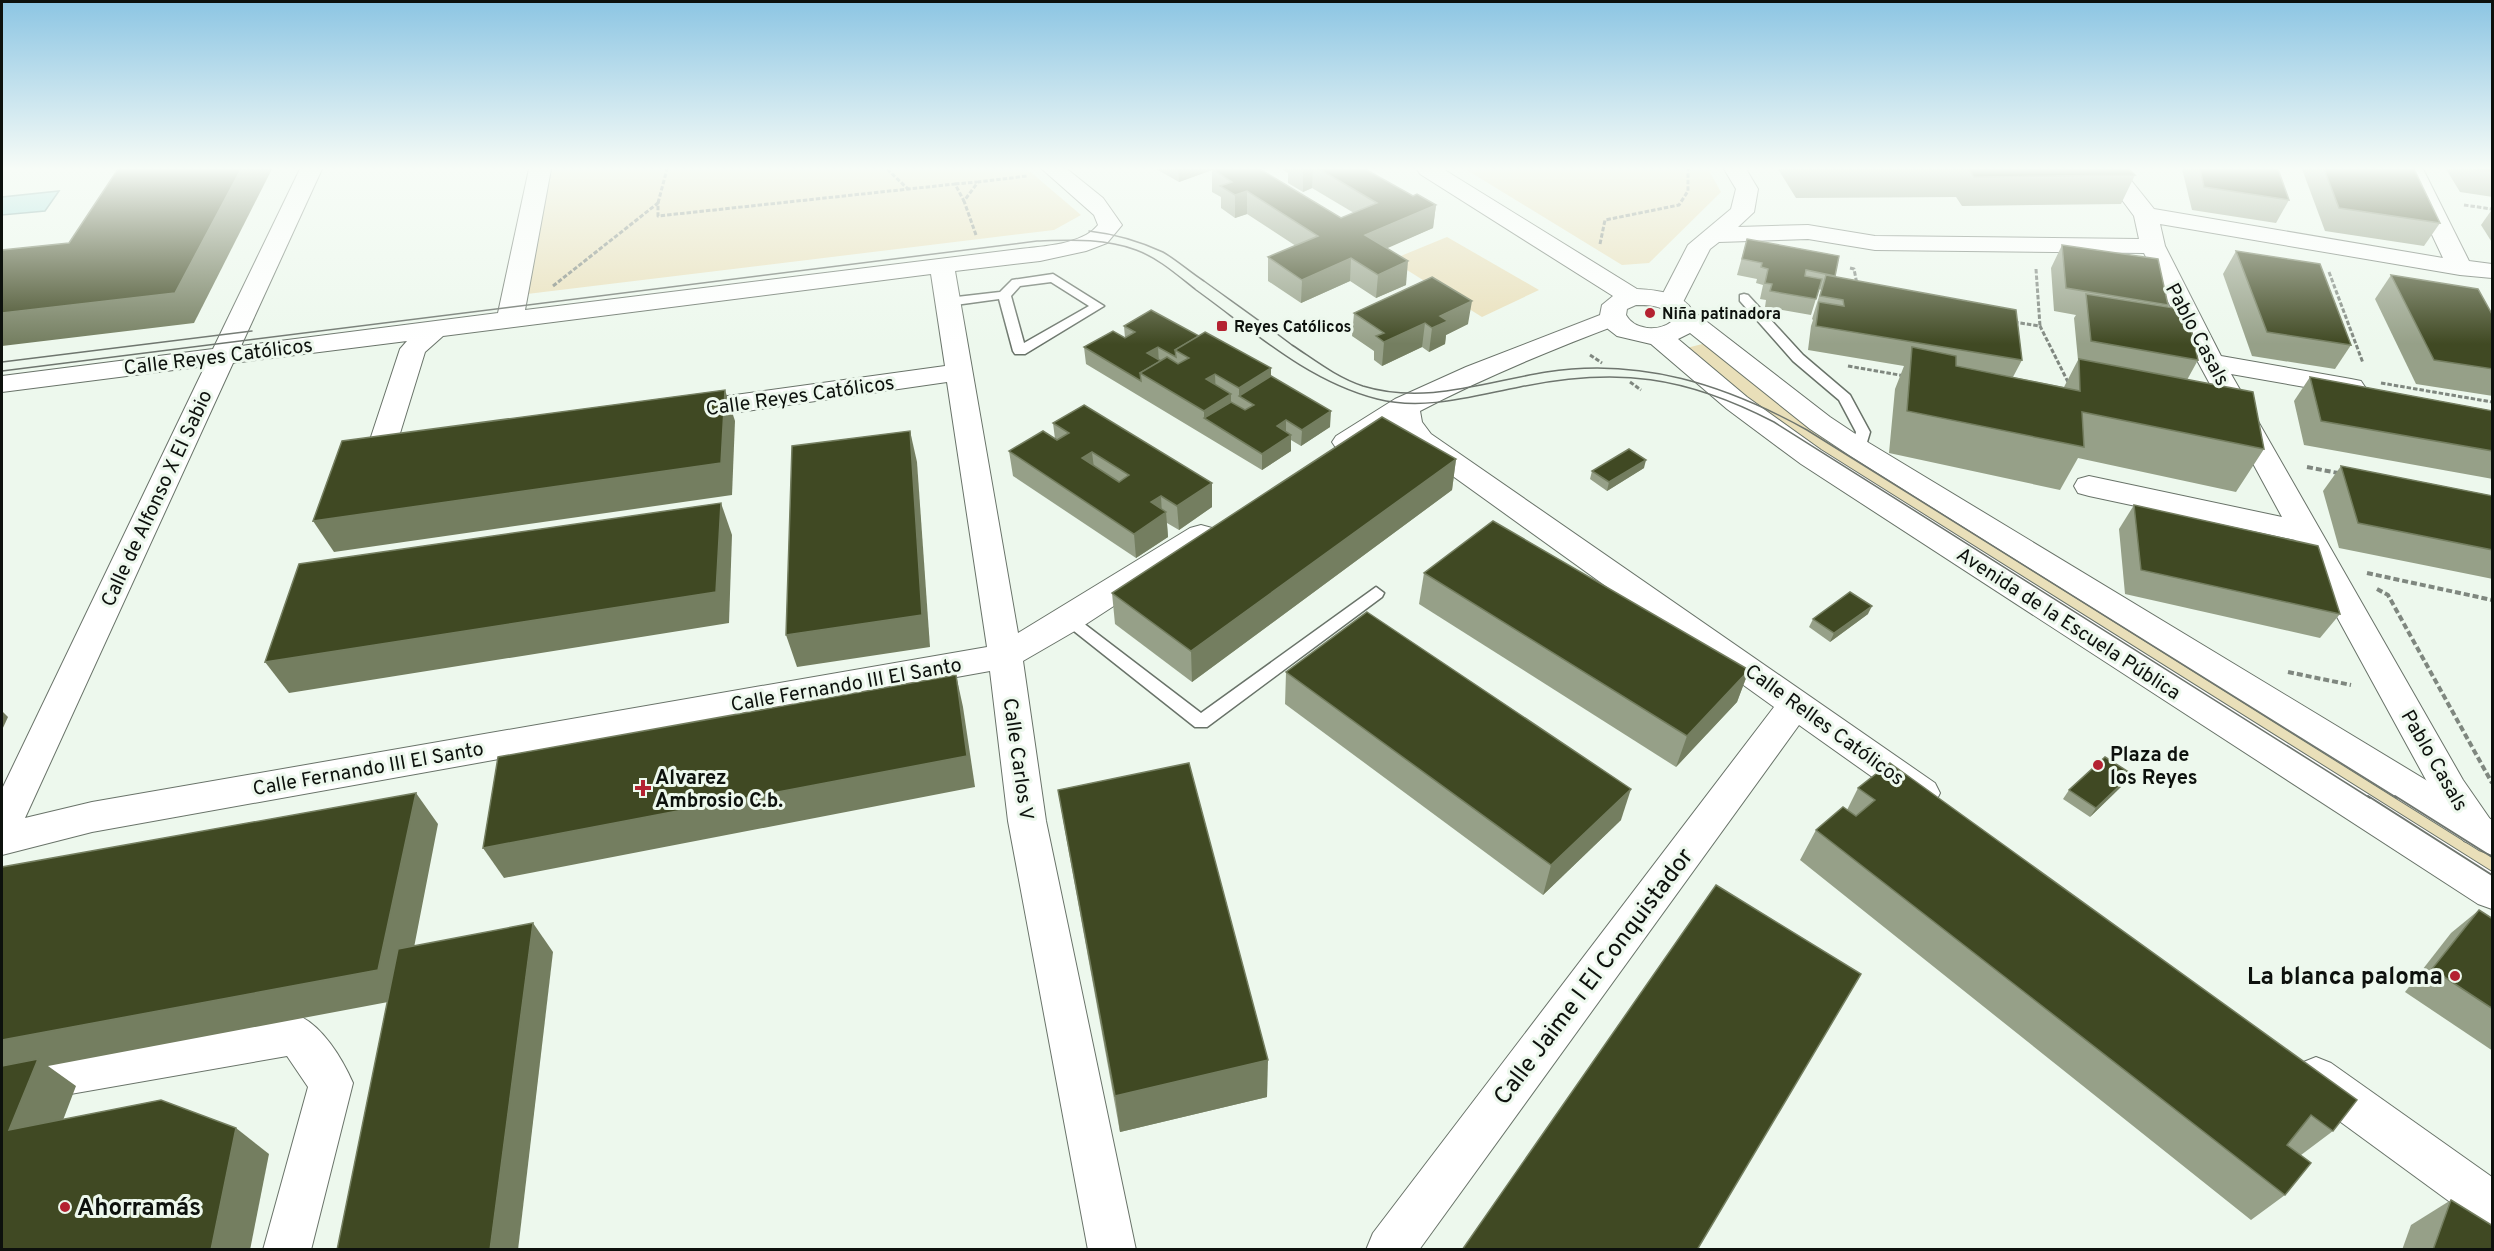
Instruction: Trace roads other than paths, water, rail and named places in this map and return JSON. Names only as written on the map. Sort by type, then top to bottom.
[{"type":"street","name":"Calle de Alfonso X El Sabio","points":[[2,827],[284,227]]},
{"type":"street","points":[[510,319],[528,227]]},
{"type":"street","name":"Calle Reyes Católicos","points":[[2,384],[985,259],[1074,246],[1096,240],[1108,227]]},
{"type":"street","points":[[1521,227],[1632,297]]},
{"type":"street","points":[[1613,318],[1623,328],[1635,333],[1659,337],[1679,331],[1684,325],[1678,310],[1700,245],[1723,227]]},
{"type":"street","points":[[1798,227],[1808,232]]},
{"type":"street","name":"Pablo Casals","points":[[2149,227],[2153,246],[2211,362],[2307,532],[2332,565],[2450,790],[2485,835]]},
{"type":"street","points":[[2219,227],[2492,273]]},
{"type":"street","points":[[2440,227],[2460,268]]},
{"type":"street","points":[[1714,235],[1808,232],[1875,243],[2153,246]]},
{"type":"street","name":"Calle Carlos V","points":[[942,265],[1005,656],[1027,821],[1112,1250]]},
{"type":"street","points":[[1613,318],[1615,304],[1632,297],[1648,297],[1678,310]]},
{"type":"street","name":"Avenida de la Escuela Pública","points":[[1678,310],[1820,423],[1859,449],[2485,835]]},
{"type":"street","points":[[1317,460],[1405,405],[1572,333],[1613,318]]},
{"type":"street","points":[[435,329],[413,349],[382,446],[385,451],[395,453],[442,446]]},
{"type":"street","name":"Avenida de la Escuela Pública","points":[[1659,337],[1737,403],[1811,457],[2493,892]]},
{"type":"street","points":[[2211,362],[2370,381]]},
{"type":"street","name":"Calle Reyes Católicos","points":[[654,416],[959,372]]},
{"type":"street","name":"Calle Relles Católicos","points":[[1405,405],[1408,423],[1421,440],[1798,704],[1952,816]]},
{"type":"street","points":[[2089,486],[2307,532]]},
{"type":"street","name":"Calle Fernando III El Santo","points":[[2,839],[92,817],[1005,656],[1068,620],[1228,518]]},
{"type":"street","name":"Calle Jaime I El Conquistador","points":[[1390,1250],[1791,710],[1798,704]]},
{"type":"street","points":[[2,1084],[297,1035],[331,1083],[287,1250]]},
{"type":"street","points":[[2290,1059],[2493,1205]]},
{"type":"lane","points":[[948,302],[1004,295],[1016,283],[1053,278],[1098,306],[1020,351],[1004,295]]},
{"type":"lane","points":[[1744,298],[1798,358],[1845,398],[1863,432],[1859,449]]},
{"type":"lane","points":[[1068,620],[1201,722],[1376,593]]},
{"type":"tram line","points":[[1089,231],[1127,238],[1163,252],[1317,362],[1363,386],[1386,391],[1432,393],[1546,372],[1581,368],[1615,368],[1681,378],[1745,400],[1807,430],[2397,798]]},
{"type":"tram line","points":[[2,371],[1037,241],[1111,243],[1144,253],[1160,262],[1260,338],[1304,367],[1351,391],[1377,399],[1431,403],[1555,381],[1620,377],[1680,385],[1742,406],[1774,422],[2370,798]]},
{"type":"tram line","points":[[2,362],[252,331]]},
{"type":"tram line","points":[[2368,796],[2492,875]]},
{"type":"tram line","points":[[2395,796],[2492,857]]},
{"type":"place","name":"Niña patinadora","points":[[1650,313]]},
{"type":"place","name":"Reyes Católicos","points":[[1222,326]]},
{"type":"place","name":"Plaza de los Reyes","points":[[2098,765]]},
{"type":"place","name":"Alvarez Ambrosio C.b.","points":[[643,788]]},
{"type":"place","name":"La blanca paloma","points":[[2455,976]]},
{"type":"place","name":"Ahorramás","points":[[65,1207]]}]
